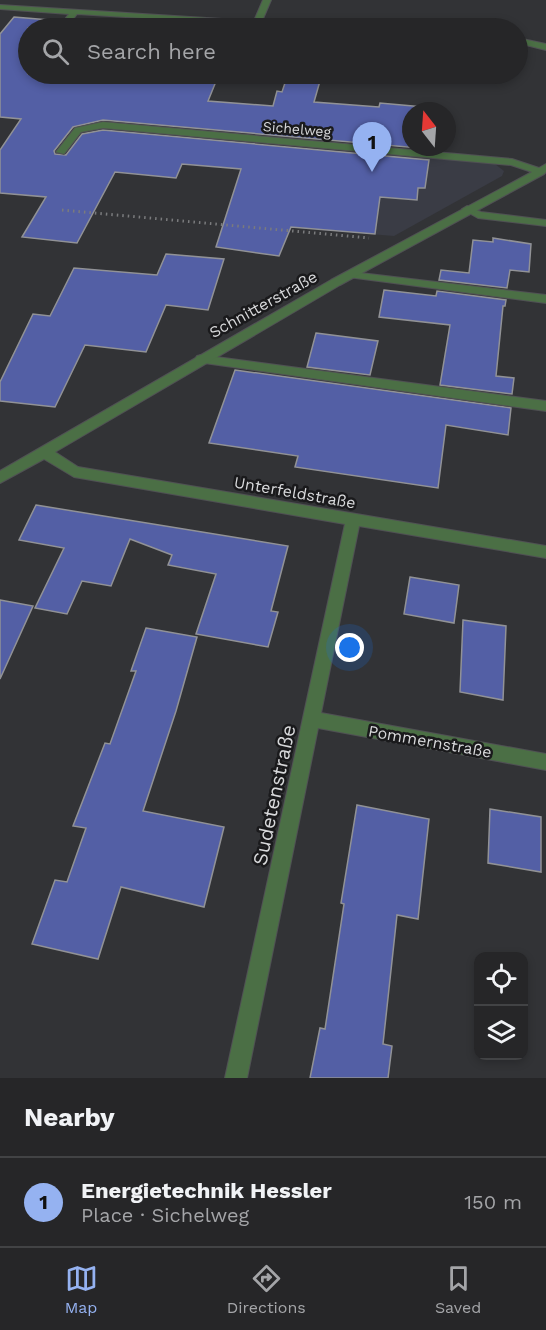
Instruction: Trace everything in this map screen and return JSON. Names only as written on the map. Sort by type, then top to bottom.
[{"type":"street","points":[[259,18],[267,0]]},
{"type":"street","points":[[2,6],[176,18]]},
{"type":"street","points":[[70,18],[75,11]]},
{"type":"street","points":[[528,42],[546,47]]},
{"type":"street","name":"Sichelweg","points":[[61,152],[78,130],[103,125],[512,162],[543,169]]},
{"type":"street","name":"Schnitterstraße","points":[[0,478],[201,359],[467,209],[543,169]]},
{"type":"street","points":[[467,209],[478,215],[546,223]]},
{"type":"street","points":[[352,275],[546,298]]},
{"type":"street","points":[[201,359],[546,406]]},
{"type":"street","name":"Unterfeldstraße","points":[[44,452],[74,472],[546,552]]},
{"type":"street","name":"Sudetenstraße","points":[[236,1078],[353,521]]},
{"type":"street","name":"Pommernstraße","points":[[313,719],[546,762]]},
{"type":"path","points":[[62,210],[379,239],[396,250]]},
{"type":"shaded area","points":[[250,144],[485,162],[495,164],[504,171],[502,176],[394,236],[225,222]]},
{"type":"building","points":[[14,17],[26,18],[18,18],[18,84],[215,84],[208,101],[273,106],[277,91],[282,92],[285,84],[319,84],[314,102],[379,107],[380,103],[402,105],[402,147],[103,120],[73,127],[54,151],[55,154],[66,155],[82,134],[103,130],[429,160],[425,188],[418,188],[417,200],[380,197],[375,234],[291,227],[279,256],[216,247],[241,169],[182,164],[176,178],[115,172],[77,243],[22,237],[46,197],[0,193],[0,150],[21,119],[0,117],[0,34]]},
{"type":"building","points":[[493,238],[531,244],[529,272],[510,270],[507,288],[439,280],[441,270],[469,273],[473,240],[493,242]]},
{"type":"building","points":[[166,254],[224,259],[208,310],[166,305],[146,352],[85,345],[55,407],[0,401],[0,382],[33,314],[50,316],[74,268],[157,275]]},
{"type":"building","points":[[384,290],[436,296],[437,291],[506,300],[503,306],[496,376],[514,378],[512,394],[440,385],[450,325],[379,317]]},
{"type":"building","points":[[316,333],[378,341],[370,375],[307,367]]},
{"type":"building","points":[[235,370],[511,408],[508,435],[446,425],[438,488],[295,467],[298,456],[209,443]]},
{"type":"building","points":[[36,505],[288,546],[271,611],[278,612],[268,647],[196,634],[216,574],[168,565],[172,555],[130,539],[111,586],[82,581],[67,614],[35,608],[64,548],[19,540]]},
{"type":"building","points":[[410,577],[459,585],[454,623],[404,614]]},
{"type":"building","points":[[0,600],[33,606],[0,679]]},
{"type":"building","points":[[463,620],[506,626],[503,700],[460,692]]},
{"type":"building","points":[[146,628],[197,637],[176,711],[143,811],[224,827],[204,907],[121,887],[98,959],[32,944],[55,880],[67,882],[86,828],[73,826],[105,743],[110,744],[136,671],[131,671]]},
{"type":"building","points":[[357,805],[429,819],[418,919],[397,915],[383,1044],[392,1046],[388,1078],[310,1078],[320,1028],[325,1029],[344,904],[341,903]]},
{"type":"building","points":[[490,809],[541,817],[541,872],[488,863]]},
{"type":"place","name":"Energietechnik Hessler","points":[[372,172]]}]
